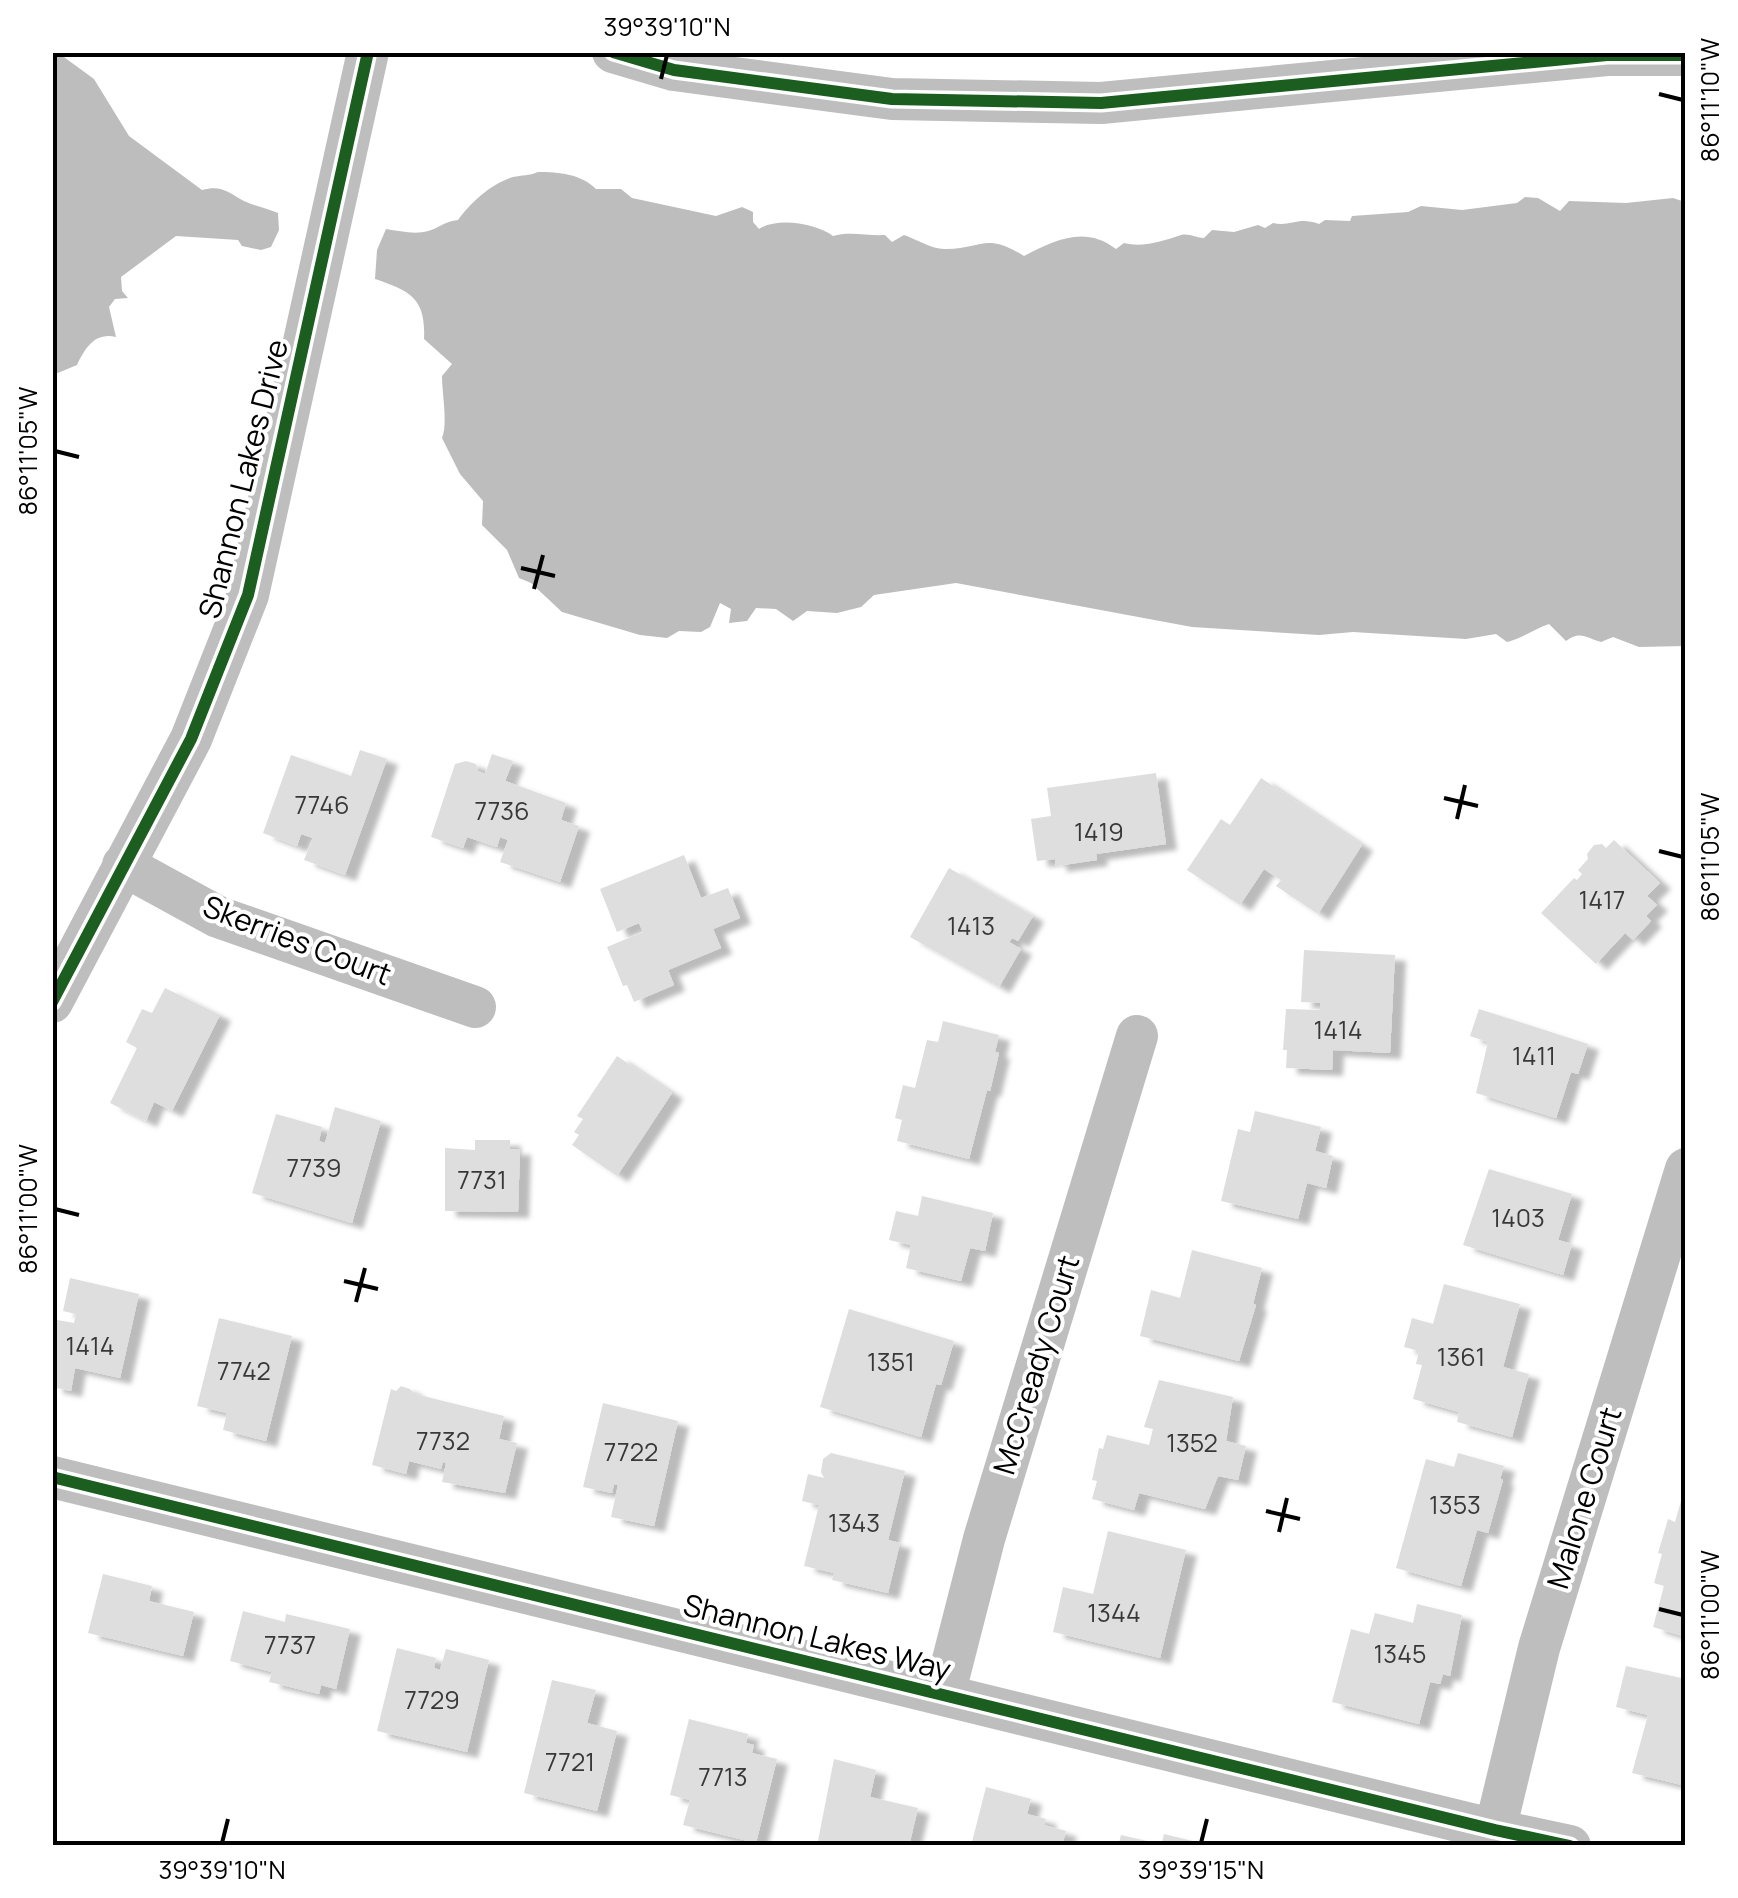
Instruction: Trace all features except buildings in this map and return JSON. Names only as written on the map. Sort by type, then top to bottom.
[{"type":"street","name":"Shannon Lakes Drive","points":[[52,1002],[192,739],[248,596],[368,52]]},
{"type":"street","points":[[612,52],[674,70],[892,100],[1101,103],[1429,63],[1686,55]]},
{"type":"street","name":"Skerries Court","points":[[123,866],[218,916],[475,1007]]},
{"type":"street","name":"McCready Court","points":[[944,1695],[984,1539],[1137,1036]]},
{"type":"street","name":"Malone Court","points":[[1495,1830],[1539,1648],[1686,1170]]},
{"type":"street","name":"Shannon Lakes Way","points":[[52,1477],[1570,1846]]},
{"type":"shaded area","points":[[57,52],[94,79],[129,136],[202,190],[224,190],[278,213],[279,230],[271,247],[261,250],[242,246],[238,240],[176,236],[121,277],[122,291],[128,298],[115,299],[109,307],[116,337],[96,339],[77,365],[53,375],[52,53]]},
{"type":"shaded area","points":[[538,172],[569,175],[596,189],[621,189],[632,198],[716,216],[742,207],[753,212],[753,222],[759,229],[776,223],[796,223],[833,236],[885,235],[892,242],[904,235],[939,249],[991,243],[1024,256],[1081,236],[1116,249],[1124,243],[1146,244],[1184,235],[1204,238],[1212,230],[1234,232],[1258,225],[1265,228],[1273,223],[1350,221],[1352,216],[1408,212],[1421,206],[1462,210],[1517,203],[1525,197],[1538,198],[1560,211],[1569,201],[1626,203],[1673,198],[1685,202],[1685,646],[1639,647],[1613,637],[1601,642],[1580,635],[1566,641],[1549,624],[1507,642],[1496,634],[1466,639],[1192,627],[956,583],[874,595],[861,607],[837,613],[807,611],[793,621],[776,609],[756,608],[747,621],[729,623],[731,609],[720,603],[710,627],[701,632],[679,631],[667,638],[640,635],[562,612],[531,583],[519,578],[507,550],[482,525],[483,501],[460,474],[442,438],[442,376],[452,364],[424,339],[422,314],[414,298],[375,279],[377,250],[386,229],[432,230],[458,220],[497,184]]},
{"type":"cycle path","points":[[52,1002],[191,739],[248,595],[368,52]]},
{"type":"cycle path","points":[[613,52],[674,70],[892,99],[1101,103],[1607,55],[1686,55]]},
{"type":"cycle path","points":[[52,1477],[1570,1846]]}]
